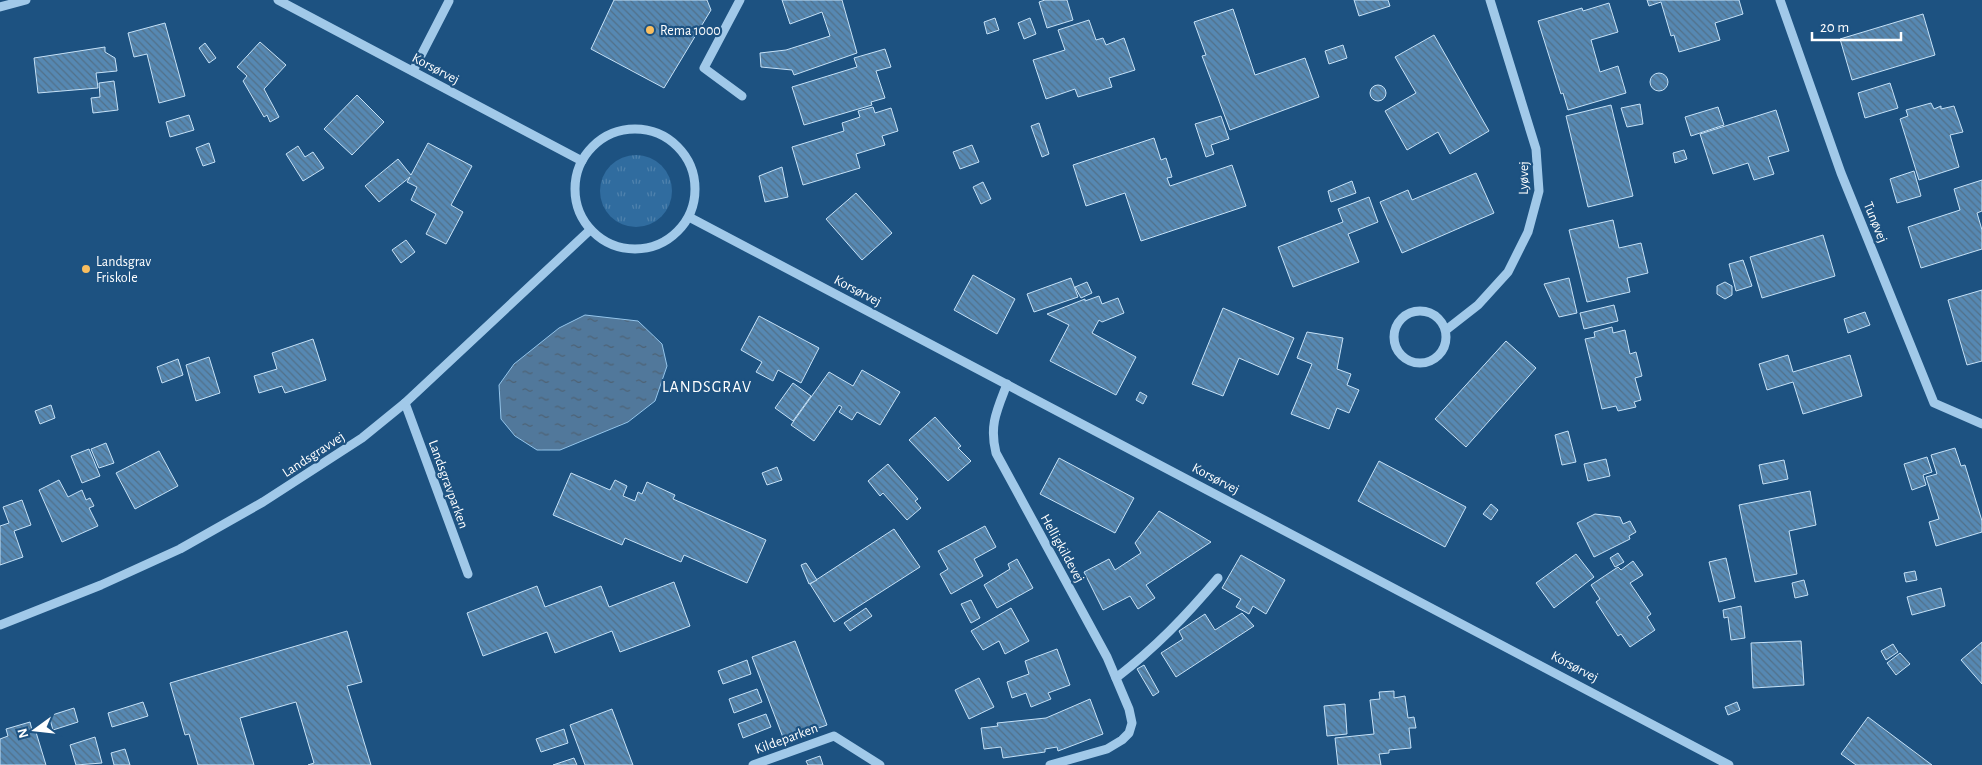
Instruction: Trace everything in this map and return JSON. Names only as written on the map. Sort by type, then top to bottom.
[{"type":"street","points":[[0,7],[26,0]]},
{"type":"street","name":"Korsørvej","points":[[278,0],[582,161]]},
{"type":"street","points":[[740,0],[704,68],[742,96]]},
{"type":"street","name":"Lyøvej","points":[[1446,330],[1478,305],[1508,272],[1528,232],[1539,191],[1536,148],[1490,0]]},
{"type":"street","name":"Tunøvej","points":[[1780,0],[1841,173],[1934,403],[1982,424]]},
{"type":"street","points":[[413,71],[449,1]]},
{"type":"street","points":[[622,130],[647,130],[662,135],[675,144],[693,170],[695,194],[689,217],[670,239],[657,246],[643,249],[628,249],[615,246],[590,230],[582,217],[576,196],[577,174],[582,161],[599,141],[622,130]]},
{"type":"street","name":"Korsørvej","points":[[689,217],[1729,765]]},
{"type":"street","name":"Landsgravvej","points":[[0,625],[101,585],[180,549],[263,502],[362,438],[405,403],[590,230]]},
{"type":"street","points":[[1418,310],[1435,315],[1446,330],[1445,346],[1440,354],[1427,362],[1410,362],[1403,357],[1394,342],[1397,324],[1410,312],[1418,310]]},
{"type":"street","name":"Helligkildevej","points":[[1007,384],[994,420],[992,437],[996,453],[1107,657],[1129,709],[1132,723],[1129,733],[1122,740],[1107,749],[1050,765]]},
{"type":"street","name":"Landsgravparken","points":[[405,403],[468,574]]},
{"type":"street","points":[[1116,678],[1152,650],[1188,615],[1218,578]]},
{"type":"street","name":"Kildeparken","points":[[753,765],[834,736],[880,765]]},
{"type":"green space","points":[[643,155],[662,165],[670,177],[672,191],[670,205],[662,217],[650,225],[629,227],[610,217],[602,205],[600,184],[610,165],[622,157]]},
{"type":"water","points":[[585,315],[638,321],[662,344],[667,366],[655,401],[628,422],[560,450],[537,450],[515,436],[501,419],[499,385],[514,364],[559,328]]},
{"type":"building","name":"Rema 1000","points":[[614,0],[707,0],[711,10],[664,88],[591,49]]},
{"type":"building","points":[[782,0],[842,0],[857,53],[794,75],[792,70],[761,67],[760,53],[786,50],[830,36],[822,12],[790,24]]},
{"type":"building","points":[[1045,0],[1067,0],[1073,20],[1047,28],[1039,2]]},
{"type":"building","points":[[1354,0],[1388,0],[1390,6],[1359,16]]},
{"type":"building","points":[[1647,0],[1739,0],[1743,14],[1715,23],[1720,40],[1679,52],[1674,35],[1671,36],[1661,2],[1649,6]]},
{"type":"building","points":[[1609,3],[1618,32],[1591,40],[1600,72],[1618,66],[1626,93],[1568,110],[1563,93],[1561,94],[1538,21],[1582,8],[1583,11]]},
{"type":"building","points":[[1233,9],[1255,75],[1305,58],[1319,97],[1230,130],[1202,56],[1206,55],[1194,22]]},
{"type":"building","points":[[1923,14],[1935,55],[1852,80],[1840,39]]},
{"type":"building","points":[[995,18],[999,30],[987,34],[984,22]]},
{"type":"building","points":[[1030,18],[1036,34],[1024,39],[1018,23]]},
{"type":"building","points":[[1089,20],[1096,40],[1103,38],[1106,45],[1124,38],[1135,70],[1109,78],[1112,87],[1078,97],[1075,89],[1046,99],[1033,60],[1065,50],[1058,30]]},
{"type":"building","points":[[165,23],[185,96],[159,103],[147,54],[134,57],[128,33]]},
{"type":"building","points":[[1434,35],[1489,131],[1450,154],[1438,132],[1407,150],[1385,111],[1416,93],[1395,57]]},
{"type":"building","points":[[260,42],[286,65],[264,89],[279,117],[270,122],[267,115],[264,117],[243,81],[247,76],[237,67]]},
{"type":"building","points":[[205,43],[216,58],[209,63],[199,48]]},
{"type":"building","points":[[1343,45],[1347,58],[1329,64],[1325,51]]},
{"type":"building","points":[[105,47],[105,52],[115,58],[117,71],[96,73],[98,88],[38,93],[34,58]]},
{"type":"building","points":[[885,49],[891,67],[876,71],[885,98],[871,102],[872,105],[804,125],[792,87],[857,67],[854,58]]},
{"type":"building","points":[[1659,73],[1665,76],[1668,82],[1665,88],[1659,91],[1653,88],[1650,82],[1653,76]]},
{"type":"building","points":[[114,81],[118,110],[93,113],[91,98],[100,97],[99,83]]},
{"type":"building","points":[[1890,83],[1898,108],[1865,118],[1858,93]]},
{"type":"building","points":[[1375,85],[1381,85],[1386,90],[1384,99],[1375,101],[1370,96],[1370,90]]},
{"type":"building","points":[[357,95],[384,122],[352,155],[324,129]]},
{"type":"building","points":[[1931,103],[1934,109],[1941,106],[1941,109],[1954,106],[1963,132],[1950,135],[1959,167],[1919,180],[1900,119],[1908,116],[1906,110]]},
{"type":"building","points":[[1640,104],[1643,124],[1627,127],[1621,108]]},
{"type":"building","points":[[1611,105],[1633,196],[1588,207],[1566,116]]},
{"type":"building","points":[[873,107],[875,113],[891,108],[898,131],[882,136],[885,145],[856,154],[860,168],[803,185],[792,147],[844,131],[842,123],[860,117],[858,111]]},
{"type":"building","points":[[1718,107],[1724,125],[1691,136],[1685,117]]},
{"type":"building","points":[[1776,110],[1789,151],[1768,157],[1774,174],[1754,180],[1748,163],[1713,174],[1700,134]]},
{"type":"building","points":[[189,115],[194,130],[170,137],[166,122]]},
{"type":"building","points":[[1221,116],[1229,139],[1211,145],[1214,154],[1206,157],[1195,124]]},
{"type":"building","points":[[1039,123],[1049,154],[1042,157],[1031,126]]},
{"type":"building","points":[[1154,138],[1161,160],[1166,158],[1172,177],[1167,178],[1170,186],[1232,165],[1246,206],[1141,241],[1125,193],[1086,206],[1073,165]]},
{"type":"building","points":[[209,143],[215,162],[203,166],[196,148]]},
{"type":"building","points":[[428,143],[472,166],[451,205],[463,212],[446,244],[426,234],[436,214],[411,200],[417,187],[407,182],[410,177],[379,202],[365,186],[398,159],[411,175]]},
{"type":"building","points":[[972,145],[979,162],[960,169],[953,152]]},
{"type":"building","points":[[298,146],[305,157],[313,152],[324,168],[303,181],[286,154]]},
{"type":"building","points":[[1684,150],[1687,159],[1675,163],[1673,153]]},
{"type":"building","points":[[782,167],[788,197],[765,202],[759,176]]},
{"type":"building","points":[[1914,171],[1921,196],[1897,203],[1890,179]]},
{"type":"building","points":[[1476,173],[1494,213],[1402,253],[1380,202],[1408,190],[1412,200]]},
{"type":"building","points":[[1982,180],[1982,211],[1977,213],[1982,230],[1982,249],[1921,268],[1908,227],[1960,210],[1954,189]]},
{"type":"building","points":[[1352,181],[1356,193],[1331,202],[1328,191]]},
{"type":"building","points":[[983,182],[991,199],[981,204],[973,187]]},
{"type":"building","points":[[856,193],[892,233],[862,260],[826,219]]},
{"type":"building","points":[[1369,197],[1378,222],[1348,234],[1359,262],[1293,287],[1278,247],[1343,222],[1338,209]]},
{"type":"building","points":[[1613,220],[1619,248],[1641,243],[1648,273],[1627,278],[1630,292],[1587,302],[1569,230]]},
{"type":"building","points":[[1823,235],[1835,276],[1762,298],[1750,257]]},
{"type":"building","points":[[406,240],[415,252],[401,263],[392,250]]},
{"type":"building","points":[[1743,260],[1752,286],[1736,291],[1729,264]]},
{"type":"building","points":[[973,275],[1015,299],[997,334],[954,310]]},
{"type":"building","points":[[1071,278],[1078,297],[1034,312],[1027,294]]},
{"type":"building","points":[[1569,278],[1577,313],[1559,317],[1544,284]]},
{"type":"building","points":[[1087,282],[1092,293],[1081,298],[1075,287]]},
{"type":"building","points":[[1725,282],[1732,286],[1732,295],[1725,299],[1717,294],[1717,286]]},
{"type":"building","points":[[1982,290],[1982,361],[1967,365],[1948,300]]},
{"type":"building","points":[[1099,296],[1102,304],[1118,298],[1124,313],[1102,322],[1099,320],[1092,333],[1136,357],[1116,395],[1050,361],[1069,325],[1047,314],[1085,299],[1085,301]]},
{"type":"building","points":[[1614,305],[1618,321],[1584,329],[1580,313]]},
{"type":"building","points":[[1223,308],[1294,338],[1278,375],[1239,358],[1223,396],[1192,384]]},
{"type":"building","points":[[1865,312],[1870,325],[1848,333],[1844,319]]},
{"type":"building","points":[[759,316],[819,348],[801,383],[778,370],[773,381],[756,372],[762,362],[741,350]]},
{"type":"building","points":[[1612,327],[1613,333],[1625,330],[1630,354],[1636,352],[1642,376],[1635,378],[1641,400],[1634,402],[1636,407],[1618,411],[1616,406],[1602,409],[1585,339],[1595,337],[1594,332]]},
{"type":"building","points":[[1307,332],[1343,338],[1337,369],[1351,374],[1347,385],[1359,390],[1349,413],[1337,408],[1329,429],[1291,414],[1312,364],[1297,358]]},
{"type":"building","points":[[313,339],[326,380],[285,393],[282,386],[259,393],[254,376],[277,369],[272,353]]},
{"type":"building","points":[[1506,341],[1536,368],[1466,447],[1435,419]]},
{"type":"building","points":[[1788,355],[1793,372],[1850,355],[1862,396],[1803,414],[1793,382],[1767,390],[1759,364]]},
{"type":"building","points":[[209,357],[220,393],[196,401],[186,365]]},
{"type":"building","points":[[178,359],[183,375],[162,383],[157,367]]},
{"type":"building","points":[[862,370],[900,392],[880,425],[857,412],[852,420],[839,412],[842,407],[839,405],[814,441],[791,425],[829,372],[853,386]]},
{"type":"building","points":[[793,383],[811,396],[793,421],[775,408]]},
{"type":"building","points":[[1140,392],[1147,396],[1143,404],[1136,400]]},
{"type":"building","points":[[51,405],[55,418],[40,424],[35,411]]},
{"type":"building","points":[[935,417],[961,446],[958,448],[971,461],[948,481],[909,440]]},
{"type":"building","points":[[1568,431],[1576,462],[1562,465],[1555,435]]},
{"type":"building","points":[[106,443],[114,463],[99,468],[91,449]]},
{"type":"building","points":[[1955,448],[1961,466],[1965,465],[1982,521],[1982,532],[1936,546],[1929,522],[1939,519],[1926,477],[1937,474],[1931,455]]},
{"type":"building","points":[[89,449],[100,476],[82,483],[71,456]]},
{"type":"building","points":[[159,451],[178,486],[135,509],[116,473]]},
{"type":"building","points":[[1927,457],[1932,472],[1923,475],[1926,485],[1912,490],[1904,464]]},
{"type":"building","points":[[1059,458],[1134,498],[1115,533],[1040,494]]},
{"type":"building","points":[[1606,459],[1610,476],[1588,481],[1584,464]]},
{"type":"building","points":[[1784,460],[1788,479],[1763,484],[1759,465]]},
{"type":"building","points":[[1379,461],[1466,507],[1445,547],[1358,501]]},
{"type":"building","points":[[888,464],[918,499],[915,501],[921,508],[907,520],[883,493],[880,496],[868,481]]},
{"type":"building","points":[[777,467],[782,480],[767,485],[762,473]]},
{"type":"building","points":[[571,473],[610,490],[615,480],[627,486],[623,496],[635,501],[638,492],[642,494],[647,482],[675,495],[673,499],[766,540],[747,583],[684,555],[681,562],[625,538],[622,545],[553,515]]},
{"type":"building","points":[[59,480],[68,497],[82,490],[86,500],[90,498],[94,506],[89,508],[98,526],[62,542],[39,490]]},
{"type":"building","points":[[1810,491],[1816,525],[1789,531],[1797,574],[1755,582],[1739,505]]},
{"type":"building","points":[[22,500],[31,525],[14,531],[23,557],[0,565],[0,526],[9,523],[3,507]]},
{"type":"building","points":[[1491,504],[1498,510],[1491,520],[1483,514]]},
{"type":"building","points":[[1159,511],[1211,542],[1146,585],[1155,598],[1138,609],[1130,596],[1103,610],[1084,572],[1109,559],[1115,570],[1141,553],[1135,543]]},
{"type":"building","points":[[1595,514],[1620,517],[1623,524],[1630,521],[1636,532],[1629,536],[1630,539],[1594,557],[1577,523]]},
{"type":"building","points":[[985,526],[996,547],[974,559],[983,576],[951,594],[940,574],[948,569],[938,551]]},
{"type":"building","points":[[894,529],[920,567],[834,622],[810,584]]},
{"type":"building","points":[[1618,553],[1624,562],[1615,567],[1610,558]]},
{"type":"building","points":[[1576,554],[1594,577],[1554,608],[1536,583]]},
{"type":"building","points":[[1241,555],[1285,580],[1266,614],[1253,606],[1249,614],[1236,607],[1241,599],[1222,588]]},
{"type":"building","points":[[1726,558],[1735,598],[1719,602],[1709,562]]},
{"type":"building","points":[[1017,559],[1033,588],[997,608],[984,585],[1010,569],[1008,564]]},
{"type":"building","points":[[1633,561],[1643,575],[1630,583],[1651,614],[1647,617],[1655,630],[1630,647],[1621,634],[1618,636],[1596,602],[1600,599],[1591,585],[1618,567],[1621,570]]},
{"type":"building","points":[[806,563],[817,580],[809,584],[801,565]]},
{"type":"building","points":[[1915,571],[1917,580],[1906,582],[1904,573]]},
{"type":"building","points":[[1804,580],[1808,595],[1795,598],[1792,583]]},
{"type":"building","points":[[674,582],[690,626],[620,652],[612,631],[555,653],[547,632],[483,656],[467,613],[537,586],[545,607],[601,586],[609,607]]},
{"type":"building","points":[[1941,588],[1945,606],[1912,615],[1907,597]]},
{"type":"building","points":[[971,600],[980,618],[971,623],[961,604]]},
{"type":"building","points":[[1741,606],[1745,638],[1731,640],[1728,617],[1724,618],[1723,610]]},
{"type":"building","points":[[866,608],[872,616],[850,631],[844,623]]},
{"type":"building","points":[[1011,608],[1029,641],[1005,654],[999,641],[983,650],[971,631]]},
{"type":"building","points":[[1242,613],[1254,626],[1176,677],[1161,653],[1183,639],[1179,631],[1205,614],[1215,630]]},
{"type":"building","points":[[347,631],[362,682],[347,686],[371,765],[308,765],[314,763],[296,702],[240,718],[254,765],[198,765],[189,734],[185,735],[170,683]]},
{"type":"building","points":[[795,641],[827,725],[784,740],[752,657]]},
{"type":"building","points":[[1801,641],[1804,685],[1753,688],[1751,643]]},
{"type":"building","points":[[1982,642],[1982,684],[1961,660]]},
{"type":"building","points":[[1893,644],[1898,652],[1886,660],[1881,651]]},
{"type":"building","points":[[1057,649],[1070,685],[1048,693],[1051,699],[1031,707],[1026,693],[1012,698],[1007,682],[1029,674],[1025,661]]},
{"type":"building","points":[[1900,653],[1910,664],[1896,675],[1887,663]]},
{"type":"building","points":[[747,660],[751,674],[723,684],[718,671]]},
{"type":"building","points":[[1144,665],[1159,692],[1153,696],[1137,669]]},
{"type":"building","points":[[979,678],[994,707],[969,719],[955,690]]},
{"type":"building","points":[[757,689],[762,702],[734,713],[729,699]]},
{"type":"building","points":[[1394,691],[1394,698],[1405,696],[1408,718],[1414,717],[1416,728],[1409,728],[1411,748],[1389,750],[1389,753],[1379,754],[1381,765],[1338,765],[1335,738],[1374,734],[1370,700],[1380,699],[1379,692]]},
{"type":"building","points":[[1090,699],[1103,734],[1058,751],[1057,747],[1045,749],[1045,752],[1003,758],[1001,747],[984,749],[981,728],[998,726],[997,723],[1046,718]]},
{"type":"building","points":[[143,702],[148,716],[112,727],[108,713]]},
{"type":"building","points":[[1737,702],[1740,710],[1728,715],[1725,707]]},
{"type":"building","points":[[1345,704],[1347,734],[1327,736],[1324,706]]},
{"type":"building","points":[[74,708],[78,722],[53,730],[49,716]]},
{"type":"building","points":[[612,709],[633,765],[585,765],[570,725]]},
{"type":"building","points":[[766,714],[771,727],[743,738],[738,724]]},
{"type":"building","points":[[1868,717],[1932,765],[1856,765],[1841,754]]},
{"type":"building","points":[[30,722],[32,730],[35,729],[46,765],[0,765],[0,739],[8,736],[6,729]]},
{"type":"building","points":[[564,729],[568,743],[541,752],[536,739]]},
{"type":"building","points":[[95,737],[102,763],[76,765],[70,745]]},
{"type":"building","points":[[125,749],[130,765],[114,765],[111,753]]},
{"type":"building","points":[[820,756],[823,765],[808,765],[806,761]]},
{"type":"building","points":[[574,758],[577,765],[553,765]]},
{"type":"place","name":"Rema 1000","points":[[650,30]]},
{"type":"place","name":"Landsgrav Friskole","points":[[86,269]]},
{"type":"district","name":"LANDSGRAV","points":[[707,386]]}]
